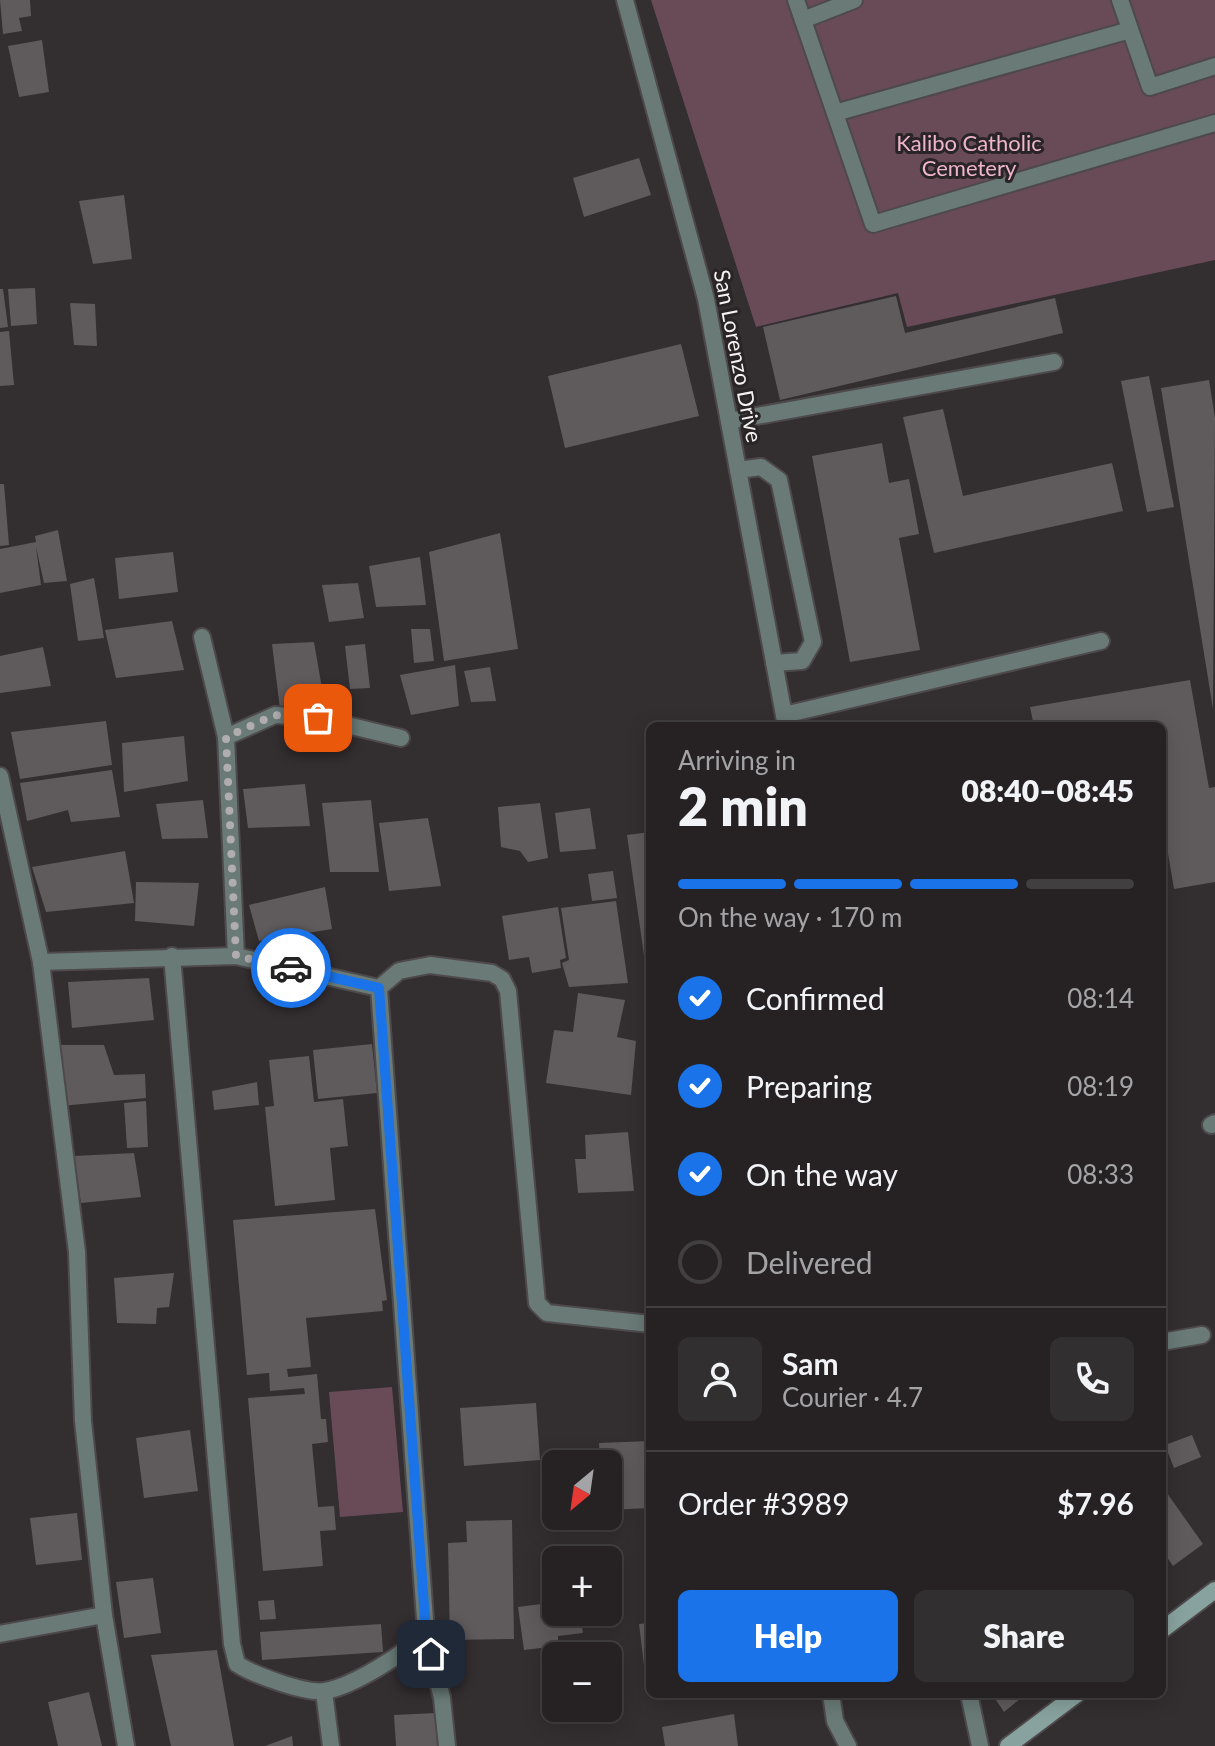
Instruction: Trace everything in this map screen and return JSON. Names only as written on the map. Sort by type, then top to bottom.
[{"type":"main road","points":[[1166,1627],[1215,1590]]},
{"type":"main road","points":[[1008,1746],[1072,1698]]},
{"type":"street","name":"San Lorenzo Drive","points":[[625,0],[706,299],[785,721]]},
{"type":"street","points":[[796,0],[873,224],[1215,123]]},
{"type":"street","points":[[803,20],[854,0]]},
{"type":"street","points":[[1120,0],[1150,87],[1215,66]]},
{"type":"street","points":[[835,113],[1130,30]]},
{"type":"street","points":[[729,421],[1054,362]]},
{"type":"street","points":[[738,470],[761,467],[779,480],[813,642],[802,661],[774,663]]},
{"type":"street","points":[[202,637],[226,737],[236,956]]},
{"type":"street","points":[[785,721],[1101,641]]},
{"type":"street","points":[[226,737],[275,715],[318,718],[401,738]]},
{"type":"street","points":[[0,776],[41,962],[77,1252],[83,1421],[104,1615],[126,1746]]},
{"type":"street","points":[[172,956],[232,1644],[237,1664],[255,1675],[324,1692],[401,1657],[426,1633]]},
{"type":"street","points":[[41,962],[236,956],[379,988]]},
{"type":"street","points":[[379,988],[399,971],[430,965],[492,973],[502,979],[508,991],[537,1303],[547,1313],[646,1324]]},
{"type":"street","points":[[379,988],[426,1633],[442,1698],[447,1746]]},
{"type":"street","points":[[1166,1341],[1202,1335]]},
{"type":"street","points":[[0,1634],[104,1615]]},
{"type":"street","points":[[324,1692],[331,1746]]},
{"type":"street","points":[[832,1698],[835,1721],[848,1746]]},
{"type":"street","points":[[970,1698],[980,1746]]},
{"type":"green space","name":"Kalibo Catholic Cemetery","points":[[651,0],[1215,0],[1215,260],[907,327],[898,293],[756,327]]},
{"type":"green space","points":[[392,1387],[403,1512],[340,1517],[329,1392]]},
{"type":"building","points":[[0,0],[30,0],[31,16],[19,18],[22,31],[3,34]]},
{"type":"building","points":[[42,40],[49,92],[19,97],[8,46]]},
{"type":"building","points":[[639,158],[651,195],[584,217],[573,178]]},
{"type":"building","points":[[124,195],[132,259],[93,264],[79,201]]},
{"type":"building","points":[[35,288],[37,324],[11,326],[8,289]]},
{"type":"building","points":[[0,289],[3,289],[8,327],[0,328]]},
{"type":"building","points":[[896,296],[905,333],[1055,298],[1063,333],[780,400],[763,327]]},
{"type":"building","points":[[70,303],[95,304],[97,346],[74,345]]},
{"type":"building","points":[[9,331],[14,385],[0,386],[0,332]]},
{"type":"building","points":[[681,344],[699,416],[565,448],[548,376]]},
{"type":"building","points":[[1149,376],[1174,507],[1147,512],[1121,381]]},
{"type":"building","points":[[1209,380],[1215,418],[1213,709],[1161,388]]},
{"type":"building","points":[[943,409],[963,496],[1112,463],[1123,511],[934,553],[903,417]]},
{"type":"building","points":[[882,443],[889,483],[909,479],[919,534],[899,538],[920,650],[850,662],[812,456]]},
{"type":"building","points":[[0,484],[4,484],[9,545],[0,546]]},
{"type":"building","points":[[58,530],[67,581],[44,583],[36,547],[41,585],[0,593],[0,549],[36,542],[35,536]]},
{"type":"building","points":[[500,533],[518,649],[444,661],[429,552]]},
{"type":"building","points":[[173,552],[178,592],[119,599],[115,558]]},
{"type":"building","points":[[420,557],[426,605],[376,607],[369,566]]},
{"type":"building","points":[[94,578],[104,638],[78,641],[70,584]]},
{"type":"building","points":[[358,583],[364,618],[329,622],[322,585]]},
{"type":"building","points":[[172,621],[184,670],[116,678],[105,630]]},
{"type":"building","points":[[411,629],[430,629],[434,661],[414,663]]},
{"type":"building","points":[[314,642],[325,706],[280,709],[272,644]]},
{"type":"building","points":[[365,644],[370,688],[350,689],[345,646]]},
{"type":"building","points":[[43,647],[51,686],[0,693],[0,656]]},
{"type":"building","points":[[455,665],[459,706],[411,715],[400,675]]},
{"type":"building","points":[[490,667],[496,701],[471,702],[464,671]]},
{"type":"building","points":[[1190,680],[1209,788],[1215,787],[1215,882],[1174,889],[1166,842],[1166,722],[1033,722],[1030,707]]},
{"type":"building","points":[[106,721],[112,765],[20,779],[11,732]]},
{"type":"building","points":[[184,736],[188,781],[124,792],[122,743]]},
{"type":"building","points":[[112,770],[120,817],[71,822],[68,810],[27,821],[20,783]]},
{"type":"building","points":[[305,784],[310,826],[248,828],[243,789]]},
{"type":"building","points":[[203,800],[208,838],[162,839],[156,804]]},
{"type":"building","points":[[371,800],[379,872],[330,872],[322,803]]},
{"type":"building","points":[[540,803],[548,858],[528,862],[520,851],[501,847],[498,807]]},
{"type":"building","points":[[590,808],[596,849],[560,852],[555,813]]},
{"type":"building","points":[[428,818],[441,886],[389,891],[379,823]]},
{"type":"building","points":[[646,833],[646,970],[627,835]]},
{"type":"building","points":[[125,851],[134,903],[46,912],[32,867]]},
{"type":"building","points":[[613,871],[617,898],[592,901],[588,874]]},
{"type":"building","points":[[136,882],[199,883],[194,926],[135,921]]},
{"type":"building","points":[[325,887],[332,929],[259,941],[249,905]]},
{"type":"building","points":[[616,901],[628,983],[569,987],[562,963],[569,960],[561,908]]},
{"type":"building","points":[[558,907],[566,958],[560,960],[561,968],[532,973],[529,957],[509,960],[502,916]]},
{"type":"building","points":[[149,978],[154,1020],[72,1028],[68,982]]},
{"type":"building","points":[[578,993],[625,1000],[617,1037],[636,1041],[631,1095],[546,1083],[554,1030],[573,1032]]},
{"type":"building","points":[[372,1044],[377,1093],[318,1099],[313,1050]]},
{"type":"building","points":[[57,1045],[104,1045],[114,1075],[145,1074],[146,1098],[61,1106]]},
{"type":"building","points":[[309,1056],[314,1102],[343,1099],[348,1146],[330,1148],[335,1200],[275,1206],[265,1107],[274,1106],[269,1060]]},
{"type":"building","points":[[257,1082],[259,1105],[214,1110],[212,1091]]},
{"type":"building","points":[[146,1101],[148,1147],[127,1148],[124,1103]]},
{"type":"building","points":[[628,1132],[634,1191],[578,1193],[575,1159],[586,1159],[585,1135]]},
{"type":"building","points":[[134,1153],[141,1197],[81,1203],[74,1156]]},
{"type":"building","points":[[375,1209],[387,1300],[382,1301],[383,1311],[306,1318],[311,1367],[287,1369],[288,1377],[317,1374],[321,1419],[326,1419],[328,1442],[312,1444],[318,1507],[334,1506],[336,1530],[320,1531],[323,1566],[263,1571],[248,1398],[305,1394],[304,1388],[270,1391],[269,1373],[247,1375],[233,1220]]},
{"type":"building","points":[[174,1273],[169,1307],[157,1308],[156,1324],[117,1323],[114,1278]]},
{"type":"building","points":[[536,1403],[540,1460],[464,1466],[460,1408]]},
{"type":"building","points":[[190,1430],[198,1491],[144,1498],[136,1438]]},
{"type":"building","points":[[1192,1435],[1201,1457],[1174,1468],[1166,1445]]},
{"type":"building","points":[[646,1441],[646,1508],[622,1509],[622,1450],[599,1450],[599,1443]]},
{"type":"building","points":[[1166,1492],[1203,1544],[1173,1566],[1166,1556]]},
{"type":"building","points":[[77,1513],[82,1560],[36,1565],[30,1518]]},
{"type":"building","points":[[512,1520],[514,1639],[450,1640],[448,1543],[467,1542],[466,1521]]},
{"type":"building","points":[[153,1578],[161,1633],[124,1638],[116,1582]]},
{"type":"building","points":[[274,1600],[276,1619],[260,1620],[258,1601]]},
{"type":"building","points":[[542,1604],[542,1626],[582,1626],[583,1633],[558,1636],[558,1642],[542,1642],[542,1648],[524,1650],[518,1607]]},
{"type":"building","points":[[646,1623],[644,1665],[639,1624]]},
{"type":"building","points":[[381,1624],[383,1652],[262,1660],[260,1632]]},
{"type":"building","points":[[217,1650],[234,1746],[171,1746],[151,1655]]},
{"type":"building","points":[[89,1692],[102,1746],[58,1746],[48,1702]]},
{"type":"building","points":[[995,1698],[1021,1698],[1004,1712]]},
{"type":"building","points":[[436,1713],[437,1746],[396,1746],[394,1715]]},
{"type":"building","points":[[734,1714],[738,1746],[665,1746],[662,1727]]},
{"type":"building","points":[[292,1736],[293,1746],[265,1746]]},
{"type":"way so far","points":[[291,968],[236,956],[226,737],[275,715],[318,718]]},
{"type":"route","points":[[291,968],[379,988],[426,1633],[431,1654]]}]
